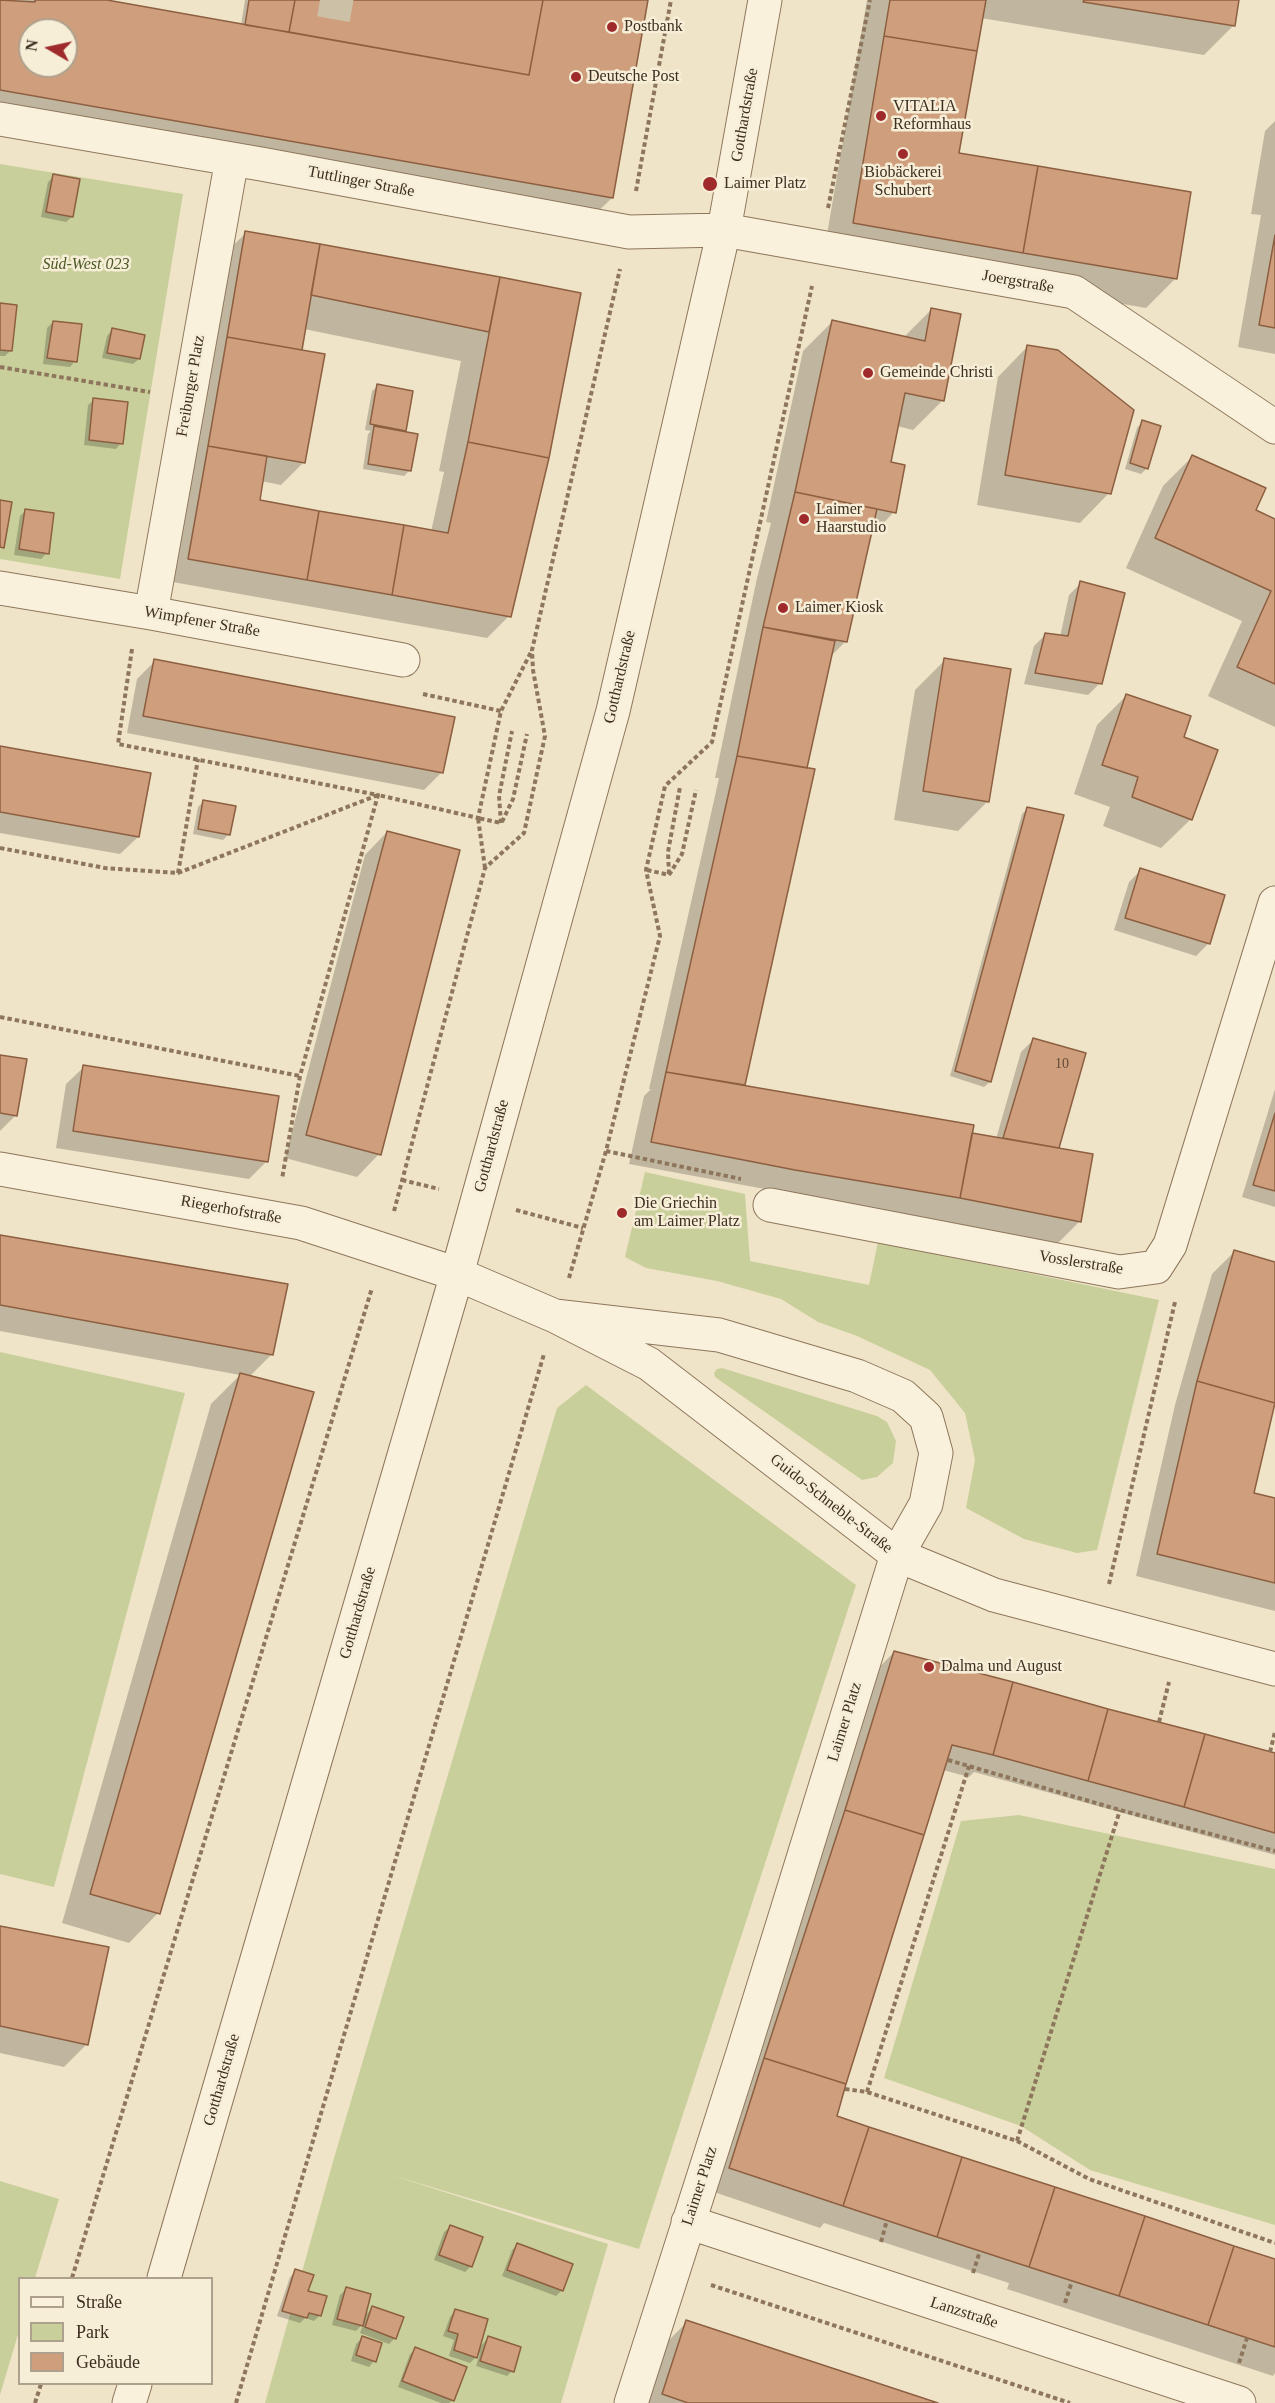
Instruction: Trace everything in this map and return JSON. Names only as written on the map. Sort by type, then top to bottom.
[{"type":"street","name":"Gotthardstraße","points":[[164,2277],[457,1274],[613,711],[724,230],[765,0]]},
{"type":"street","name":"Tuttlinger Straße","points":[[0,119],[628,232],[724,230]]},
{"type":"street","name":"Freiburger Platz","points":[[144,612],[189,398],[232,159]]},
{"type":"street","name":"Joergstraße","points":[[724,230],[820,249],[1074,292],[1275,427]]},
{"type":"street","name":"Wimpfener Straße","points":[[0,588],[403,660]]},
{"type":"street","points":[[1156,1267],[1170,1245],[1275,903]]},
{"type":"street","name":"Riegerhofstraße","points":[[0,1169],[301,1223],[457,1274]]},
{"type":"street","name":"Vosslerstraße","points":[[770,1205],[1119,1272],[1156,1267]]},
{"type":"street","name":"Guido-Schneble-Straße","points":[[457,1274],[555,1316],[649,1364],[897,1555],[994,1595],[1275,1669]]},
{"type":"street","name":"Laimer Platz","points":[[555,1316],[719,1335],[857,1376],[903,1396],[926,1417],[936,1453],[926,1504],[897,1555],[631,2403]]},
{"type":"street","name":"Lanzstraße","points":[[688,2222],[1239,2403]]},
{"type":"street","points":[[129,2403],[135,2385]]},
{"type":"path","points":[[72,2277],[384,1250],[484,868],[478,818],[501,711],[532,650],[628,232],[671,0]]},
{"type":"path","points":[[578,1242],[606,1151],[660,936],[646,870],[665,786],[712,742],[820,249],[870,0]]},
{"type":"path","points":[[0,367],[189,398]]},
{"type":"path","points":[[144,612],[118,744],[378,795],[501,823]]},
{"type":"path","points":[[484,868],[524,833],[527,823],[545,736],[533,670],[532,650]]},
{"type":"path","points":[[403,660],[412,692],[501,711]]},
{"type":"path","points":[[501,823],[499,796],[512,731]]},
{"type":"path","points":[[501,823],[513,799],[527,734]]},
{"type":"path","points":[[178,873],[198,759]]},
{"type":"path","points":[[669,875],[668,852],[680,787]]},
{"type":"path","points":[[669,875],[682,854],[696,789]]},
{"type":"path","points":[[0,848],[105,868],[178,873],[378,795]]},
{"type":"path","points":[[276,1218],[300,1076],[378,795]]},
{"type":"path","points":[[646,870],[669,875]]},
{"type":"path","points":[[0,1017],[300,1076]]},
{"type":"path","points":[[606,1151],[760,1183],[770,1205]]},
{"type":"path","points":[[1100,1622],[1175,1303],[1156,1267]]},
{"type":"path","points":[[236,2403],[537,1379]]},
{"type":"path","points":[[1270,1752],[1275,1732]]},
{"type":"path","points":[[948,1760],[1120,1810],[1275,1851]]},
{"type":"path","points":[[867,2092],[969,1766]]},
{"type":"path","points":[[1017,2141],[1120,1810]]},
{"type":"path","points":[[845,2089],[867,2092],[1017,2141],[1089,2179],[1275,2243]]},
{"type":"path","points":[[673,2272],[1070,2403]]},
{"type":"path","points":[[35,2403],[41,2385]]},
{"type":"green space","name":"Süd-West 023","points":[[0,164],[183,194],[120,579],[0,559]]},
{"type":"green space","points":[[645,1172],[745,1194],[750,1261],[869,1285],[878,1242],[1159,1300],[1097,1550],[1077,1553],[1024,1539],[966,1508],[975,1460],[965,1413],[930,1370],[857,1336],[818,1322],[781,1299],[717,1281],[646,1268],[625,1257]]},
{"type":"green space","points":[[0,1352],[185,1393],[54,1887],[0,1874]]},
{"type":"green space","points":[[722,1368],[877,1416],[887,1422],[896,1441],[893,1463],[877,1477],[862,1480],[715,1377],[714,1373],[717,1369]]},
{"type":"green space","points":[[586,1385],[856,1585],[639,2249],[391,2175],[608,2244],[561,2403],[265,2403],[334,2158],[557,1408]]},
{"type":"green space","points":[[1019,1815],[1275,1869],[1275,2225],[1090,2170],[1021,2126],[884,2078],[961,1821]]},
{"type":"green space","points":[[0,2181],[59,2199],[35,2277],[18,2277],[18,2334],[0,2395]]},
{"type":"building","points":[[0,0],[35,2],[35,0],[107,0],[529,75],[543,0],[648,0],[613,198],[0,90]]},
{"type":"building","points":[[249,0],[295,0],[289,32],[245,25]]},
{"type":"building","points":[[295,0],[543,0],[529,75],[289,32]]},
{"type":"building","points":[[890,0],[986,0],[977,51],[884,36]]},
{"type":"building","points":[[1084,0],[1239,0],[1235,26],[1083,2]]},
{"type":"building","points":[[884,36],[977,51],[959,153],[1038,166],[1023,253],[853,223]]},
{"type":"building","points":[[1038,166],[1191,192],[1177,279],[1023,253]]},
{"type":"building","points":[[53,174],[80,179],[73,217],[46,212]]},
{"type":"building","points":[[245,231],[320,244],[302,350],[227,337]]},
{"type":"building","points":[[1275,235],[1275,328],[1259,325]]},
{"type":"building","points":[[320,244],[500,277],[489,332],[311,295]]},
{"type":"building","points":[[500,277],[581,293],[549,458],[468,442]]},
{"type":"building","points":[[0,303],[17,305],[12,351],[0,350]]},
{"type":"building","points":[[931,308],[961,314],[944,401],[905,393],[891,462],[905,465],[896,513],[795,492],[832,320],[925,341]]},
{"type":"building","points":[[53,321],[82,324],[77,362],[47,358]]},
{"type":"building","points":[[112,328],[145,335],[140,359],[107,353]]},
{"type":"building","points":[[227,337],[325,354],[305,463],[208,446]]},
{"type":"building","points":[[1027,345],[1058,350],[1134,410],[1111,494],[1005,475]]},
{"type":"building","points":[[377,384],[413,391],[406,431],[370,424]]},
{"type":"building","points":[[93,398],[128,402],[123,444],[89,440]]},
{"type":"building","points":[[1142,420],[1161,426],[1148,469],[1130,463]]},
{"type":"building","points":[[374,426],[418,434],[411,471],[368,464]]},
{"type":"building","points":[[468,442],[549,458],[511,617],[392,595],[404,525],[448,533]]},
{"type":"building","points":[[208,446],[267,456],[260,500],[319,511],[307,580],[188,559]]},
{"type":"building","points":[[1192,455],[1266,488],[1256,510],[1275,519],[1275,684],[1237,667],[1271,591],[1155,538]]},
{"type":"building","points":[[795,492],[877,509],[847,642],[763,627]]},
{"type":"building","points":[[0,500],[12,502],[4,548],[0,547]]},
{"type":"building","points":[[25,509],[54,513],[49,554],[19,549]]},
{"type":"building","points":[[319,511],[404,525],[392,595],[307,580]]},
{"type":"building","points":[[1080,581],[1125,593],[1102,684],[1035,673],[1045,633],[1068,636]]},
{"type":"building","points":[[763,627],[835,641],[807,768],[737,756]]},
{"type":"building","points":[[944,658],[1011,669],[989,802],[923,791]]},
{"type":"building","points":[[154,659],[455,717],[443,773],[143,716]]},
{"type":"building","points":[[1126,694],[1191,716],[1184,737],[1218,750],[1192,820],[1132,797],[1138,777],[1102,765]]},
{"type":"building","points":[[0,746],[151,773],[139,837],[0,812]]},
{"type":"building","points":[[737,756],[815,769],[745,1085],[666,1072]]},
{"type":"building","points":[[203,800],[236,806],[230,835],[198,829]]},
{"type":"building","points":[[1027,807],[1064,815],[991,1082],[955,1071]]},
{"type":"building","points":[[387,831],[460,850],[381,1155],[306,1135]]},
{"type":"building","points":[[1140,868],[1225,895],[1210,944],[1125,918]]},
{"type":"building","points":[[1033,1038],[1086,1053],[1059,1148],[1003,1138]]},
{"type":"building","points":[[0,1055],[27,1059],[17,1116],[0,1113]]},
{"type":"building","points":[[83,1065],[279,1096],[268,1162],[73,1131]]},
{"type":"building","points":[[666,1072],[974,1125],[960,1198],[795,1170],[651,1142]]},
{"type":"building","points":[[1275,1113],[1275,1191],[1253,1185]]},
{"type":"building","points":[[972,1133],[1093,1154],[1081,1222],[960,1198]]},
{"type":"building","points":[[0,1235],[288,1284],[273,1355],[0,1305]]},
{"type":"building","points":[[1234,1250],[1275,1262],[1275,1403],[1197,1381]]},
{"type":"building","points":[[240,1373],[314,1392],[160,1914],[90,1894]]},
{"type":"building","points":[[1197,1381],[1275,1403],[1254,1493],[1275,1498],[1275,1583],[1157,1554]]},
{"type":"building","points":[[894,1651],[1013,1682],[993,1755],[952,1745],[924,1835],[845,1810]]},
{"type":"building","points":[[1013,1682],[1108,1709],[1088,1781],[993,1755]]},
{"type":"building","points":[[1108,1709],[1205,1734],[1184,1807],[1088,1781]]},
{"type":"building","points":[[1205,1734],[1275,1753],[1275,1833],[1184,1807]]},
{"type":"building","points":[[845,1810],[924,1835],[846,2084],[764,2058]]},
{"type":"building","points":[[0,1926],[109,1947],[88,2045],[0,2026]]},
{"type":"building","points":[[764,2058],[846,2084],[837,2116],[869,2127],[843,2206],[729,2168]]},
{"type":"building","points":[[869,2127],[962,2157],[937,2237],[843,2206]]},
{"type":"building","points":[[962,2157],[1055,2187],[1029,2267],[937,2237]]},
{"type":"building","points":[[1055,2187],[1145,2216],[1119,2296],[1029,2267]]},
{"type":"building","points":[[1145,2216],[1234,2246],[1208,2325],[1119,2296]]},
{"type":"building","points":[[450,2225],[483,2237],[472,2267],[439,2255]]},
{"type":"building","points":[[517,2243],[573,2264],[563,2291],[507,2270]]},
{"type":"building","points":[[1234,2246],[1275,2259],[1275,2347],[1208,2325]]},
{"type":"building","points":[[295,2269],[314,2275],[308,2291],[327,2296],[321,2316],[309,2313],[307,2318],[282,2311]]},
{"type":"building","points":[[346,2287],[371,2294],[363,2326],[337,2319]]},
{"type":"building","points":[[372,2306],[404,2317],[396,2339],[365,2327]]},
{"type":"building","points":[[455,2309],[488,2319],[477,2358],[454,2350],[458,2334],[448,2331]]},
{"type":"building","points":[[686,2320],[938,2403],[688,2403],[662,2394]]},
{"type":"building","points":[[362,2336],[382,2343],[376,2362],[356,2355]]},
{"type":"building","points":[[488,2336],[521,2347],[514,2372],[480,2361]]},
{"type":"building","points":[[415,2347],[467,2367],[454,2401],[402,2381]]},
{"type":"tunnel","points":[[320,0],[360,7]]},
{"type":"place","name":"Postbank","points":[[612,27]]},
{"type":"place","name":"Deutsche Post","points":[[576,77]]},
{"type":"place","name":"VITALIA Reformhaus","points":[[881,116]]},
{"type":"place","name":"Biobäckerei Schubert","points":[[903,154]]},
{"type":"place","name":"Laimer Platz","points":[[710,184]]},
{"type":"place","name":"Gemeinde Christi","points":[[868,373]]},
{"type":"place","name":"Laimer Haarstudio","points":[[804,519]]},
{"type":"place","name":"Laimer Kiosk","points":[[783,608]]},
{"type":"place","name":"Die Griechin am Laimer Platz","points":[[622,1213]]},
{"type":"place","name":"Dalma und August","points":[[929,1667]]}]
